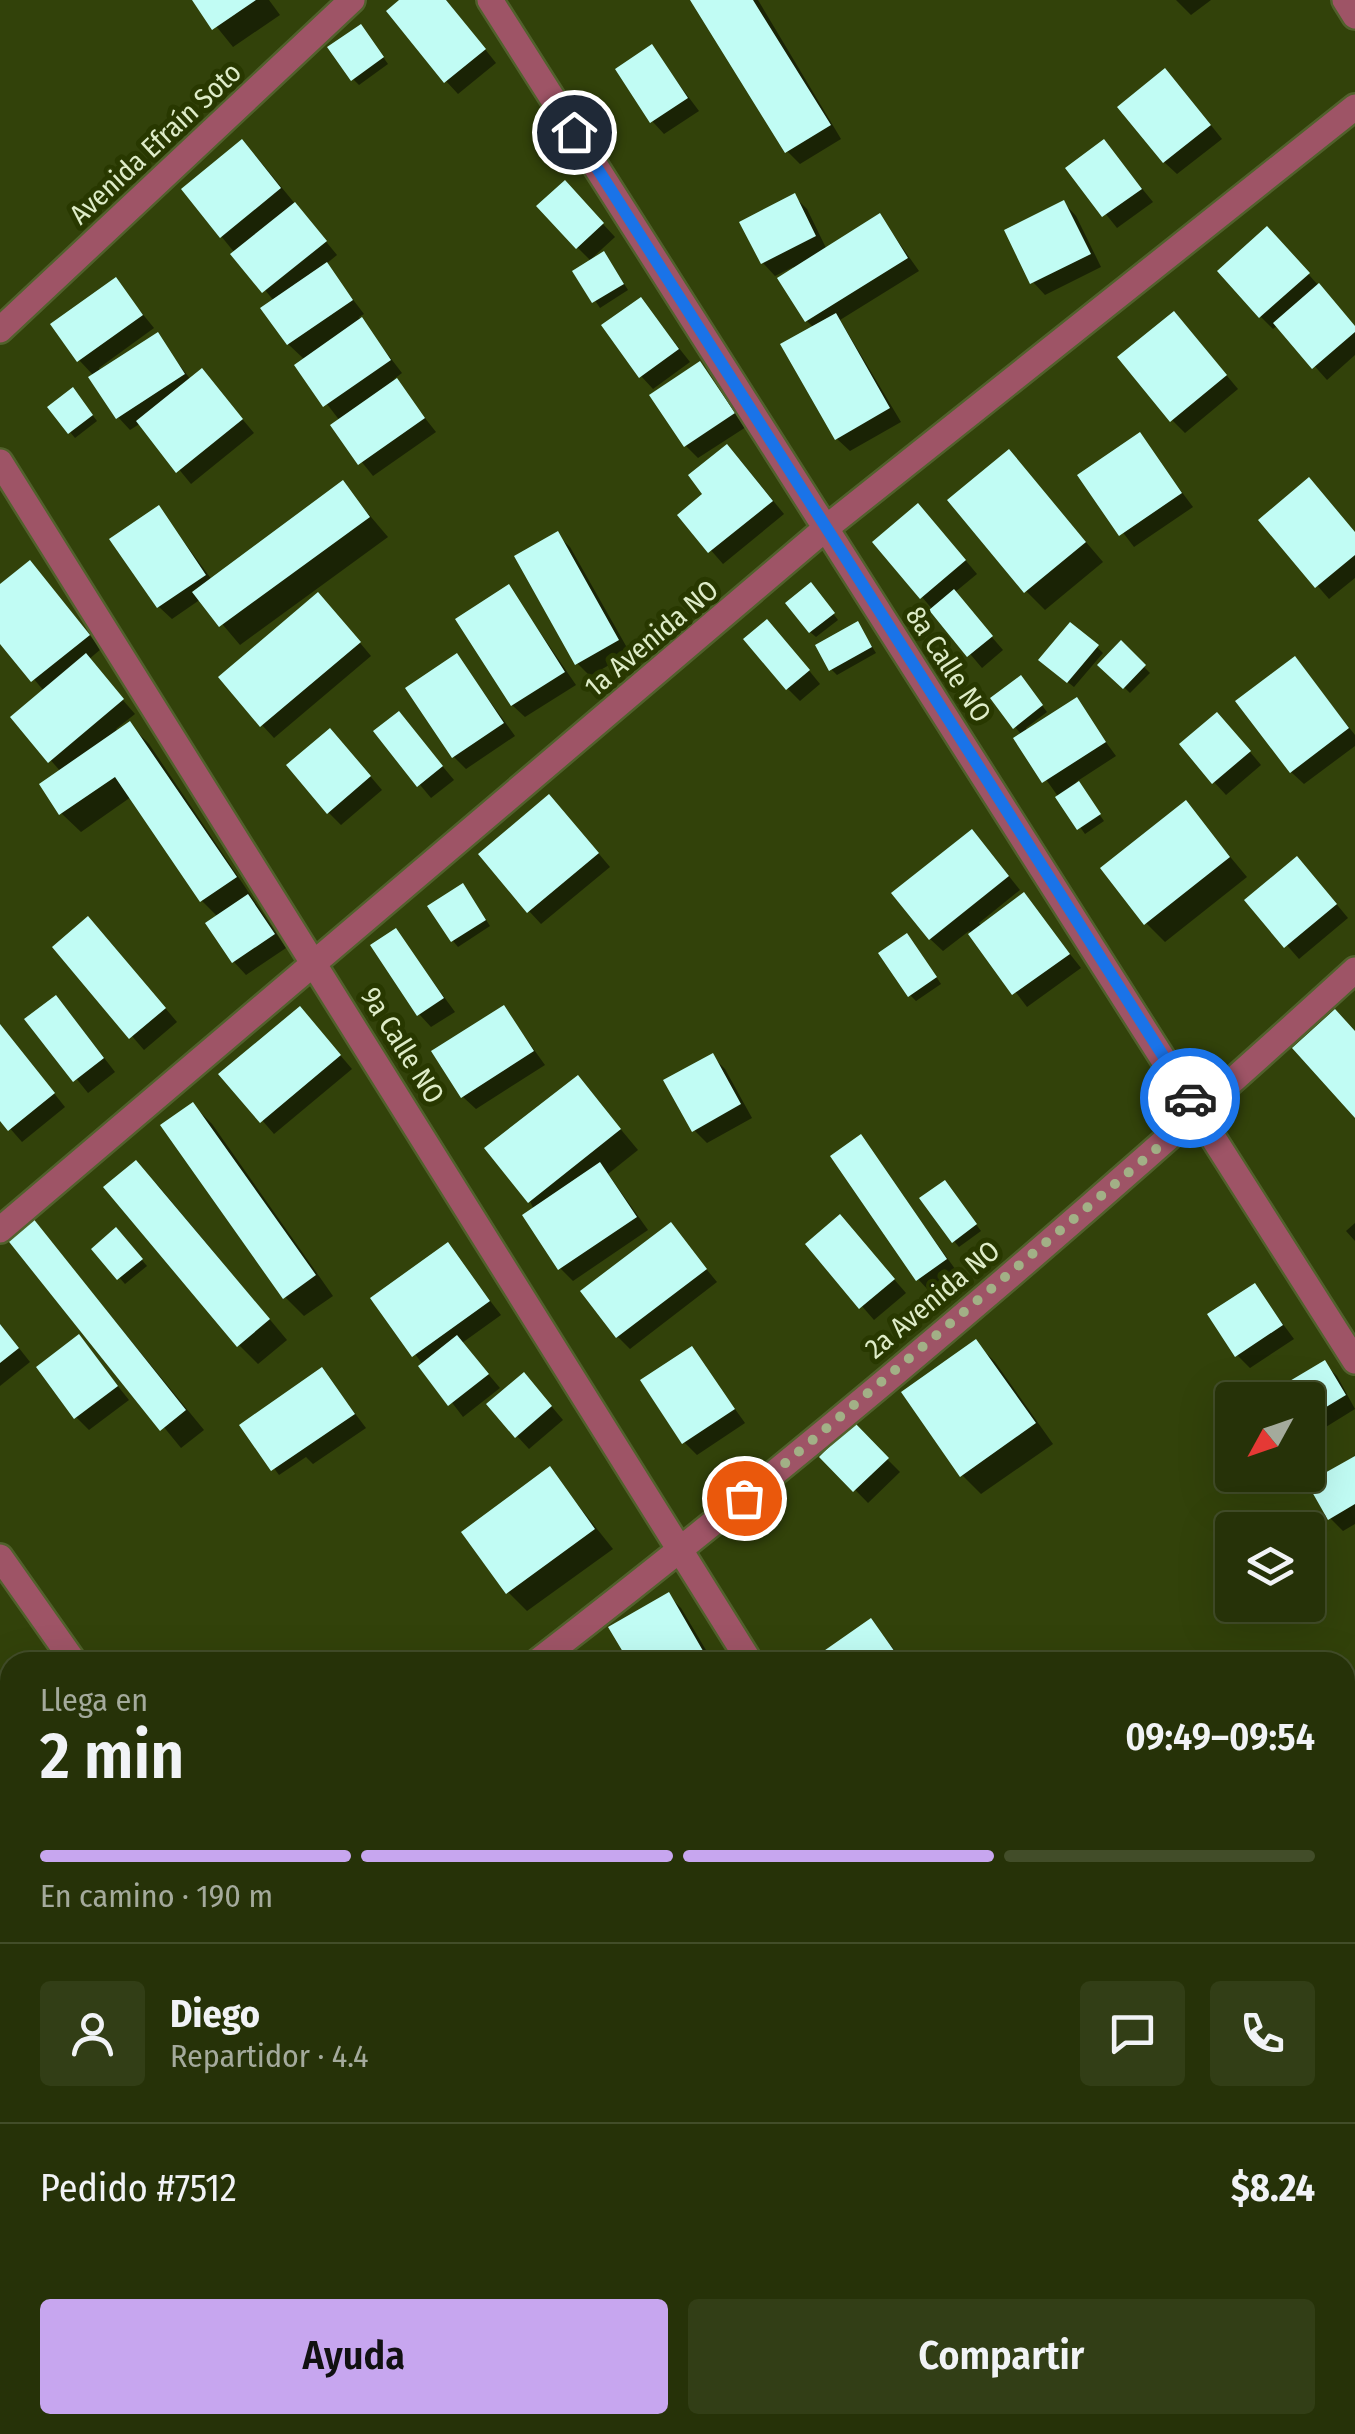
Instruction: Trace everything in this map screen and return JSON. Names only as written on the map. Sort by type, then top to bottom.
[{"type":"street","name":"Avenida Efraín Soto","points":[[0,330],[352,0]]},
{"type":"street","name":"8a Calle NO","points":[[490,0],[1355,1361]]},
{"type":"street","points":[[1345,0],[1355,16]]},
{"type":"street","name":"1a Avenida NO","points":[[0,1230],[826,528],[1355,108]]},
{"type":"street","name":"9a Calle NO","points":[[0,462],[744,1652]]},
{"type":"street","name":"2a Avenida NO","points":[[551,1652],[683,1550],[1200,1112],[1355,970]]},
{"type":"street","points":[[0,1557],[67,1652]]},
{"type":"building","points":[[192,0],[256,0],[212,30]]},
{"type":"building","points":[[399,0],[446,0],[486,49],[444,83],[386,11]]},
{"type":"building","points":[[690,0],[753,0],[831,125],[785,153]]},
{"type":"building","points":[[361,24],[384,57],[351,81],[327,47]]},
{"type":"building","points":[[652,44],[688,98],[650,123],[615,69]]},
{"type":"building","points":[[1165,68],[1211,125],[1163,163],[1117,107]]},
{"type":"building","points":[[242,139],[281,188],[220,238],[181,189]]},
{"type":"building","points":[[1104,139],[1142,189],[1102,217],[1065,168]]},
{"type":"building","points":[[565,180],[604,223],[576,249],[536,206]]},
{"type":"building","points":[[795,193],[816,236],[761,264],[739,222]]},
{"type":"building","points":[[1064,200],[1091,254],[1030,284],[1004,230]]},
{"type":"building","points":[[295,202],[327,241],[262,293],[230,254]]},
{"type":"building","points":[[880,213],[908,258],[805,322],[777,278]]},
{"type":"building","points":[[1267,226],[1310,273],[1259,318],[1217,271]]},
{"type":"building","points":[[604,251],[624,284],[592,303],[572,271]]},
{"type":"building","points":[[327,262],[353,300],[287,345],[260,308]]},
{"type":"building","points":[[116,277],[143,315],[77,362],[50,324]]},
{"type":"building","points":[[1319,283],[1355,326],[1355,332],[1312,369],[1273,323]]},
{"type":"building","points":[[641,297],[679,349],[639,378],[601,325]]},
{"type":"building","points":[[1174,311],[1227,375],[1170,422],[1117,357]]},
{"type":"building","points":[[836,313],[890,408],[835,440],[780,344]]},
{"type":"building","points":[[362,317],[391,360],[323,407],[294,365]]},
{"type":"building","points":[[158,332],[185,374],[116,419],[88,377]]},
{"type":"building","points":[[700,361],[735,413],[684,447],[649,395]]},
{"type":"building","points":[[202,368],[243,419],[176,473],[136,421]]},
{"type":"building","points":[[397,378],[425,418],[358,465],[330,425]]},
{"type":"building","points":[[73,387],[93,415],[68,434],[47,407]]},
{"type":"building","points":[[1140,432],[1182,493],[1119,536],[1077,475]]},
{"type":"building","points":[[727,444],[773,501],[708,553],[677,515],[702,494],[688,475]]},
{"type":"building","points":[[1009,449],[1086,542],[1024,593],[947,500]]},
{"type":"building","points":[[1309,477],[1355,532],[1355,555],[1315,588],[1258,520]]},
{"type":"building","points":[[343,480],[370,517],[219,627],[192,592]]},
{"type":"building","points":[[918,503],[966,560],[920,599],[872,542]]},
{"type":"building","points":[[159,505],[206,575],[157,608],[109,539]]},
{"type":"building","points":[[558,531],[619,640],[575,665],[514,556]]},
{"type":"building","points":[[30,560],[90,635],[31,682],[0,644],[0,584]]},
{"type":"building","points":[[811,582],[835,613],[809,633],[785,603]]},
{"type":"building","points":[[509,584],[565,672],[511,706],[455,619]]},
{"type":"building","points":[[954,589],[993,636],[967,657],[929,610]]},
{"type":"building","points":[[318,592],[361,642],[260,727],[218,677]]},
{"type":"building","points":[[767,619],[810,670],[786,690],[743,639]]},
{"type":"building","points":[[858,621],[872,647],[829,671],[815,645]]},
{"type":"building","points":[[1070,622],[1099,645],[1067,683],[1038,660]]},
{"type":"building","points":[[1121,640],[1146,665],[1123,689],[1097,665]]},
{"type":"building","points":[[86,653],[124,699],[48,763],[10,717]]},
{"type":"building","points":[[457,653],[504,723],[452,758],[405,688]]},
{"type":"building","points":[[1295,656],[1349,728],[1290,773],[1235,701]]},
{"type":"building","points":[[1021,675],[1043,705],[1013,729],[990,698]]},
{"type":"building","points":[[1077,697],[1106,742],[1042,783],[1013,738]]},
{"type":"building","points":[[399,711],[443,766],[417,787],[373,731]]},
{"type":"building","points":[[1217,712],[1251,751],[1212,784],[1179,744]]},
{"type":"building","points":[[130,721],[237,877],[200,902],[115,777],[59,815],[39,784]]},
{"type":"building","points":[[330,728],[371,776],[327,814],[286,765]]},
{"type":"building","points":[[1079,781],[1101,814],[1077,830],[1055,797]]},
{"type":"building","points":[[549,794],[599,853],[527,913],[478,854]]},
{"type":"building","points":[[1186,800],[1230,857],[1144,925],[1100,868]]},
{"type":"building","points":[[972,829],[1009,876],[929,940],[891,893]]},
{"type":"building","points":[[1297,856],[1337,904],[1284,948],[1244,900]]},
{"type":"building","points":[[463,883],[486,920],[451,942],[427,906]]},
{"type":"building","points":[[1024,892],[1070,954],[1012,995],[968,934]]},
{"type":"building","points":[[248,894],[275,934],[232,963],[205,923]]},
{"type":"building","points":[[88,916],[166,1008],[129,1039],[52,947]]},
{"type":"building","points":[[396,928],[444,998],[417,1016],[370,945]]},
{"type":"building","points":[[907,933],[937,977],[908,997],[878,953]]},
{"type":"building","points":[[56,995],[104,1058],[73,1082],[24,1019]]},
{"type":"building","points":[[504,1005],[534,1051],[461,1098],[431,1051]]},
{"type":"building","points":[[300,1006],[341,1055],[260,1123],[218,1074]]},
{"type":"building","points":[[1335,1009],[1355,1031],[1355,1118],[1292,1048]]},
{"type":"building","points":[[0,1024],[55,1093],[8,1131],[0,1121]]},
{"type":"building","points":[[713,1053],[741,1104],[692,1132],[663,1080]]},
{"type":"building","points":[[578,1075],[621,1129],[528,1203],[484,1148]]},
{"type":"building","points":[[193,1102],[316,1275],[283,1299],[160,1125]]},
{"type":"building","points":[[861,1134],[947,1259],[916,1281],[830,1156]]},
{"type":"building","points":[[136,1160],[270,1319],[237,1347],[103,1187]]},
{"type":"building","points":[[600,1162],[637,1217],[558,1270],[522,1215]]},
{"type":"building","points":[[945,1180],[977,1224],[952,1243],[919,1198]]},
{"type":"building","points":[[840,1214],[895,1279],[859,1309],[805,1244]]},
{"type":"building","points":[[32,1217],[186,1410],[160,1431],[6,1238]]},
{"type":"building","points":[[671,1222],[707,1269],[616,1338],[580,1291]]},
{"type":"building","points":[[116,1227],[143,1259],[117,1280],[91,1249]]},
{"type":"building","points":[[448,1242],[490,1301],[412,1357],[370,1298]]},
{"type":"building","points":[[1255,1283],[1283,1325],[1235,1357],[1207,1314]]},
{"type":"building","points":[[0,1324],[19,1348],[0,1363]]},
{"type":"building","points":[[79,1334],[118,1386],[74,1419],[36,1367]]},
{"type":"building","points":[[457,1335],[489,1374],[448,1406],[418,1366]]},
{"type":"building","points":[[976,1339],[1036,1423],[960,1477],[901,1392]]},
{"type":"building","points":[[692,1346],[735,1409],[682,1444],[640,1380]]},
{"type":"building","points":[[1325,1360],[1346,1395],[1325,1408],[1325,1382],[1288,1382]]},
{"type":"building","points":[[322,1367],[355,1414],[271,1471],[239,1425]]},
{"type":"building","points":[[524,1372],[552,1406],[515,1438],[486,1404]]},
{"type":"building","points":[[854,1422],[889,1458],[853,1492],[819,1457]]},
{"type":"building","points":[[1355,1456],[1355,1504],[1328,1520],[1312,1492],[1325,1492],[1325,1473]]},
{"type":"building","points":[[550,1466],[595,1529],[506,1594],[461,1532]]},
{"type":"building","points":[[669,1592],[704,1652],[623,1652],[608,1627]]},
{"type":"building","points":[[871,1618],[895,1652],[822,1652]]},
{"type":"way so far","points":[[744,1498],[1200,1112],[1190,1098]]},
{"type":"route","points":[[574,132],[1190,1098]]}]
